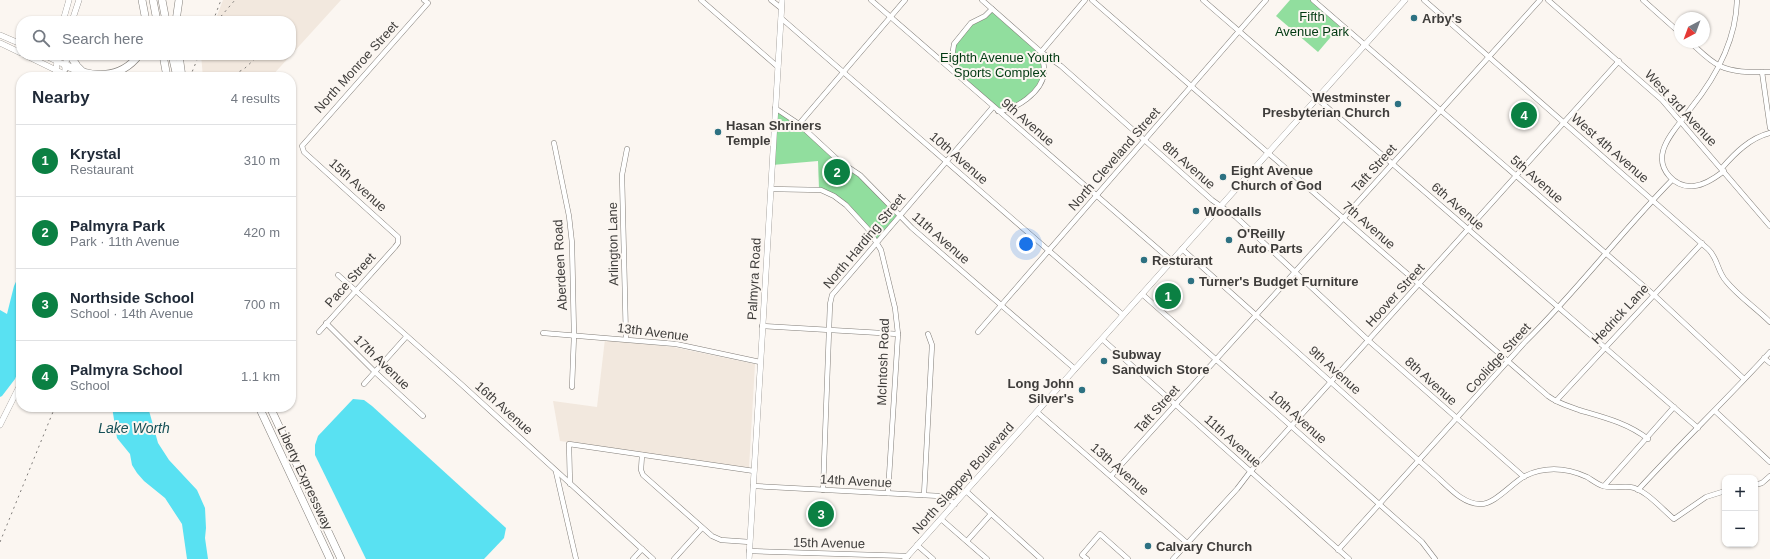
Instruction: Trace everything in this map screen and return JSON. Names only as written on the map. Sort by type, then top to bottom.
[{"type":"highway","points":[[142,0],[145,16]]},
{"type":"highway","points":[[153,0],[156,16]]},
{"type":"highway","points":[[162,0],[165,16]]},
{"type":"highway","points":[[177,16],[179,0]]},
{"type":"highway","points":[[73,60],[77,66],[85,72]]},
{"type":"highway","points":[[117,72],[129,66],[134,60]]},
{"type":"highway","points":[[164,60],[166,72]]},
{"type":"highway","points":[[176,60],[177,72]]},
{"type":"highway","points":[[177,60],[180,72]]},
{"type":"highway","points":[[65,65],[83,72]]},
{"type":"highway","name":"Liberty Expressway","points":[[260,412],[330,559]]},
{"type":"highway","name":"Liberty Expressway","points":[[272,412],[341,559]]},
{"type":"main road","points":[[64,16],[69,0]]},
{"type":"main road","points":[[74,16],[79,0]]},
{"type":"main road","name":"Palmyra Road","points":[[749,559],[782,0]]},
{"type":"main road","name":"North Slappey Boulevard","points":[[907,557],[1405,0]]},
{"type":"main road","points":[[0,35],[16,42]]},
{"type":"main road","points":[[0,43],[16,51]]},
{"type":"main road","points":[[35,60],[59,72]]},
{"type":"main road","points":[[54,60],[65,65]]},
{"type":"main road","points":[[65,72],[66,60]]},
{"type":"main road","points":[[56,70],[58,62]]},
{"type":"main road","points":[[0,425],[16,393]]},
{"type":"street","points":[[701,0],[778,67]]},
{"type":"street","points":[[771,0],[781,8]]},
{"type":"street","name":"9th Avenue","points":[[871,0],[1172,261]]},
{"type":"street","points":[[799,124],[905,0]]},
{"type":"street","name":"8th Avenue","points":[[982,0],[1041,52],[1061,66],[1220,207],[1236,217],[1369,341],[1524,477]]},
{"type":"street","points":[[998,110],[1004,110],[1018,104],[1032,94],[1040,85],[1045,68],[1041,52],[1085,0]]},
{"type":"street","name":"7th Avenue","points":[[1092,0],[1509,362],[1556,401],[1621,423],[1635,429],[1648,438]]},
{"type":"street","name":"6th Avenue","points":[[1203,0],[1698,428]]},
{"type":"street","name":"North Cleveland Street","points":[[978,332],[1266,0]]},
{"type":"street","name":"5th Avenue","points":[[1313,0],[1654,295],[1744,379]]},
{"type":"street","name":"West 4th Avenue","points":[[1424,0],[1713,253],[1721,274],[1727,283],[1770,322]]},
{"type":"street","name":"Taft Street","points":[[1111,476],[1540,0]]},
{"type":"street","name":"West 3rd Avenue","points":[[1548,0],[1662,100],[1682,121],[1770,226]]},
{"type":"street","points":[[1642,0],[1674,28]]},
{"type":"street","points":[[1737,0],[1733,28],[1719,66],[1706,88],[1668,140],[1662,157],[1664,169],[1672,180],[1682,184],[1694,186],[1709,181],[1723,170],[1748,143],[1770,133]]},
{"type":"street","name":"North Monroe Street","points":[[302,146],[426,2]]},
{"type":"street","points":[[958,76],[953,66],[952,57],[954,44],[971,23],[985,16],[992,9]]},
{"type":"street","name":"10th Avenue","points":[[781,18],[1123,315]]},
{"type":"street","points":[[1697,48],[1719,66],[1736,70],[1770,72]]},
{"type":"street","name":"Hoover Street","points":[[1173,559],[1619,61]]},
{"type":"street","points":[[1762,72],[1770,128]]},
{"type":"street","name":"North Harding Street","points":[[823,490],[830,304],[832,295],[993,107]]},
{"type":"street","name":"11th Avenue","points":[[775,108],[799,124],[835,157],[871,185],[899,216],[1075,369]]},
{"type":"street","name":"Aberdeen Road","points":[[554,143],[571,234],[574,335],[572,387]]},
{"type":"street","name":"15th Avenue","points":[[302,146],[304,152],[394,233],[398,238],[398,243]]},
{"type":"street","name":"Arlington Lane","points":[[626,339],[622,175],[627,149]]},
{"type":"street","name":"Coolidge Street","points":[[1338,550],[1559,308],[1672,180]]},
{"type":"street","name":"McIntosh Road","points":[[771,189],[803,189],[828,192],[846,205],[868,228],[877,242],[889,280],[897,318],[898,334],[888,493]]},
{"type":"street","name":"Pace Street","points":[[319,332],[398,243]]},
{"type":"street","name":"Hedrick Lane","points":[[1556,401],[1702,243]]},
{"type":"street","name":"9th Avenue","points":[[1182,249],[1463,499],[1474,504],[1484,504],[1492,501],[1524,477]]},
{"type":"street","name":"16th Avenue","points":[[338,275],[406,337],[461,384],[653,559]]},
{"type":"street","name":"10th Avenue","points":[[1142,294],[1380,504],[1422,542],[1435,559]]},
{"type":"street","name":"17th Avenue","points":[[326,324],[423,416]]},
{"type":"street","points":[[762,326],[898,334]]},
{"type":"street","name":"13th Avenue","points":[[542,333],[676,344],[760,362]]},
{"type":"street","points":[[924,496],[932,345],[928,334]]},
{"type":"street","points":[[364,384],[406,337]]},
{"type":"street","name":"11th Avenue","points":[[1102,339],[1349,559]]},
{"type":"street","points":[[1638,490],[1770,352]]},
{"type":"street","points":[[1764,358],[1770,363]]},
{"type":"street","points":[[1604,486],[1674,407]]},
{"type":"street","points":[[1715,411],[1770,462]]},
{"type":"street","name":"13th Avenue","points":[[1037,412],[1188,543]]},
{"type":"street","points":[[570,484],[569,444],[754,472]]},
{"type":"street","points":[[642,455],[641,470],[644,475],[702,528],[712,536],[721,540],[750,542]]},
{"type":"street","points":[[1524,477],[1545,470],[1566,470],[1589,478],[1604,486],[1614,488],[1632,487],[1649,496],[1674,519],[1706,497],[1722,492]]},
{"type":"street","points":[[556,472],[576,559]]},
{"type":"street","points":[[1758,484],[1762,483],[1770,476]]},
{"type":"street","name":"14th Avenue","points":[[753,486],[944,497],[955,504]]},
{"type":"street","points":[[966,491],[1041,559]]},
{"type":"street","points":[[967,541],[991,514]]},
{"type":"street","points":[[941,519],[986,559]]},
{"type":"street","points":[[674,559],[702,528]]},
{"type":"street","points":[[1087,559],[1082,555],[1100,534],[1128,559]]},
{"type":"street","points":[[917,545],[933,559]]},
{"type":"street","points":[[633,559],[642,549]]},
{"type":"street","name":"15th Avenue","points":[[750,551],[907,557]]},
{"type":"shaded area","points":[[223,0],[341,0],[296,50],[296,16],[217,16]]},
{"type":"shaded area","points":[[201,60],[286,60],[276,72],[203,72]]},
{"type":"shaded area","points":[[605,339],[673,347],[755,364],[749,468],[560,441],[553,401],[597,407]]},
{"type":"green space","name":"Fifth Avenue Park","points":[[1290,0],[1312,0],[1341,25],[1318,52],[1276,16]]},
{"type":"green space","name":"Eighth Avenue Youth Sports Complex","points":[[992,9],[1040,52],[1044,68],[1040,85],[1018,104],[998,110],[958,76],[953,53],[953,48],[971,24]]},
{"type":"green space","points":[[775,109],[786,115],[860,176],[898,216],[878,241],[847,205],[819,189],[818,161],[772,165]]},
{"type":"water","points":[[16,282],[16,376],[0,397],[0,310],[7,314]]},
{"type":"water","points":[[353,399],[364,400],[372,406],[506,528],[504,538],[484,559],[366,559],[315,455],[315,445],[318,436]]},
{"type":"water","name":"Lake Worth","points":[[113,412],[149,412],[158,443],[169,460],[197,490],[205,508],[205,538],[208,559],[187,559],[182,524],[165,498],[144,481],[137,473],[132,465],[130,454],[117,438]]},
{"type":"railway","points":[[215,16],[221,0]]},
{"type":"railway","points":[[221,16],[235,0]]},
{"type":"railway","points":[[192,72],[197,60]]},
{"type":"railway","points":[[238,72],[254,60]]},
{"type":"railway","points":[[0,542],[53,412]]},
{"type":"place","name":"Arby's","points":[[1414,18]]},
{"type":"place","name":"Westminster Presbyterian Church","points":[[1398,104]]},
{"type":"place","name":"Palmyra School","points":[[1524,115]]},
{"type":"place","name":"Hasan Shriners Temple","points":[[718,132]]},
{"type":"place","name":"Palmyra Park","points":[[837,172]]},
{"type":"place","name":"Eight Avenue Church of God","points":[[1223,177]]},
{"type":"place","name":"Woodalls","points":[[1196,211]]},
{"type":"place","name":"O'Reilly Auto Parts","points":[[1229,240]]},
{"type":"place","name":"Resturant","points":[[1144,260]]},
{"type":"place","name":"Turner's Budget Furniture","points":[[1191,281]]},
{"type":"place","name":"Krystal","points":[[1168,296]]},
{"type":"place","name":"Subway Sandwich Store","points":[[1104,361]]},
{"type":"place","name":"Long John Silver's","points":[[1082,390]]},
{"type":"place","name":"Northside School","points":[[821,514]]},
{"type":"place","name":"Calvary Church","points":[[1148,546]]}]
